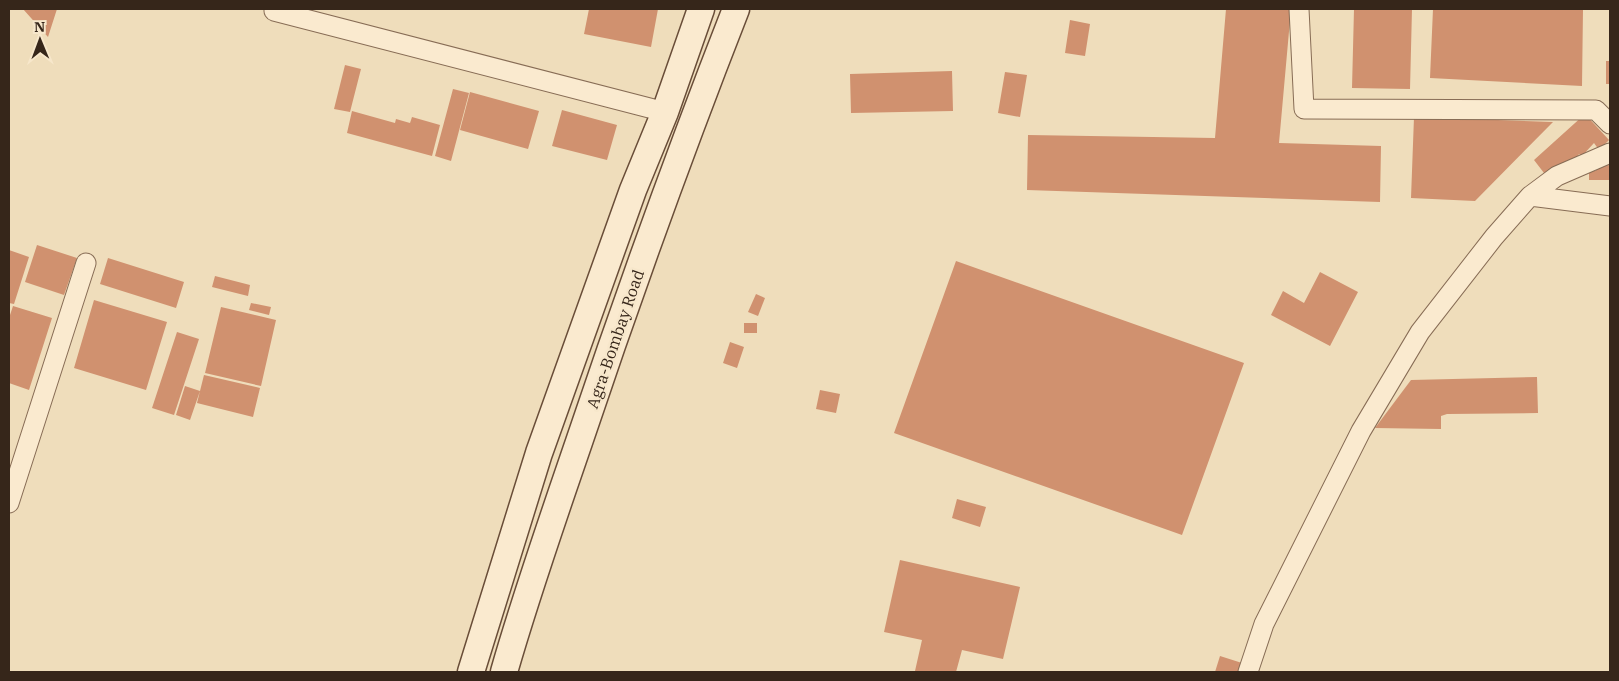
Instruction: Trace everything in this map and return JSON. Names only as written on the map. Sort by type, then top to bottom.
[{"type":"main road","name":"Agra-Bombay Road","points":[[471,672],[539,453],[633,190],[665,112],[702,9]]},
{"type":"main road","name":"Agra-Bombay Road","points":[[504,672],[614,339],[691,124],[736,9]]},
{"type":"street","points":[[1299,9],[1304,109],[1596,110],[1610,124]]},
{"type":"street","points":[[274,11],[665,112]]},
{"type":"street","points":[[1248,672],[1264,624],[1361,430],[1420,332],[1494,237],[1530,196],[1557,176],[1610,153]]},
{"type":"street","points":[[1530,196],[1610,206]]},
{"type":"street","points":[[9,504],[86,263]]},
{"type":"building","points":[[23,9],[57,9],[48,37]]},
{"type":"building","points":[[589,9],[658,9],[651,47],[584,34]]},
{"type":"building","points":[[1226,9],[1291,9],[1279,143],[1381,146],[1380,202],[1027,190],[1028,135],[1215,138]]},
{"type":"building","points":[[1354,9],[1412,9],[1410,89],[1352,88]]},
{"type":"building","points":[[1433,9],[1583,9],[1582,86],[1430,78]]},
{"type":"building","points":[[1070,20],[1090,24],[1085,56],[1065,53]]},
{"type":"building","points":[[1606,61],[1610,61],[1610,84],[1606,84]]},
{"type":"building","points":[[345,65],[361,69],[350,112],[334,109]]},
{"type":"building","points":[[952,71],[953,111],[851,113],[850,74]]},
{"type":"building","points":[[1005,72],[1027,75],[1020,117],[998,113]]},
{"type":"building","points":[[453,89],[469,93],[451,161],[435,156]]},
{"type":"building","points":[[470,92],[539,111],[528,149],[460,130]]},
{"type":"building","points":[[562,110],[617,125],[607,160],[552,146]]},
{"type":"building","points":[[352,111],[395,123],[396,119],[410,123],[412,117],[440,125],[432,156],[347,133]]},
{"type":"building","points":[[1585,114],[1609,140],[1599,150],[1594,143],[1582,156],[1579,154],[1576,159],[1544,173],[1534,160]]},
{"type":"building","points":[[1414,117],[1553,122],[1475,201],[1411,198]]},
{"type":"building","points":[[1610,165],[1610,180],[1589,180],[1589,171],[1596,171],[1596,166]]},
{"type":"building","points":[[37,245],[77,258],[64,295],[25,282]]},
{"type":"building","points":[[9,250],[29,257],[14,304],[9,303]]},
{"type":"building","points":[[108,258],[184,282],[176,308],[100,284]]},
{"type":"building","points":[[956,261],[1244,363],[1182,535],[894,433]]},
{"type":"building","points":[[1320,272],[1358,292],[1330,346],[1271,315],[1283,291],[1304,303]]},
{"type":"building","points":[[215,276],[250,285],[248,296],[212,287]]},
{"type":"building","points":[[756,294],[765,298],[758,316],[748,312]]},
{"type":"building","points":[[94,300],[167,322],[146,390],[74,368]]},
{"type":"building","points":[[251,303],[271,307],[269,315],[249,310]]},
{"type":"building","points":[[13,306],[52,318],[29,390],[9,383],[9,318]]},
{"type":"building","points":[[221,307],[276,320],[261,386],[205,373]]},
{"type":"building","points":[[744,323],[757,323],[757,333],[744,333]]},
{"type":"building","points":[[177,332],[199,339],[174,415],[152,408]]},
{"type":"building","points":[[730,342],[744,347],[737,368],[723,363]]},
{"type":"building","points":[[204,375],[260,388],[253,417],[197,403]]},
{"type":"building","points":[[1537,377],[1538,413],[1447,414],[1441,416],[1441,429],[1375,428],[1411,380]]},
{"type":"building","points":[[185,386],[200,391],[190,420],[176,415]]},
{"type":"building","points":[[820,390],[840,394],[836,413],[816,409]]},
{"type":"building","points":[[957,499],[986,507],[980,527],[952,518]]},
{"type":"building","points":[[900,560],[1020,587],[1003,659],[962,650],[956,672],[915,671],[922,640],[884,632]]},
{"type":"building","points":[[1220,656],[1242,663],[1239,672],[1215,672]]}]
